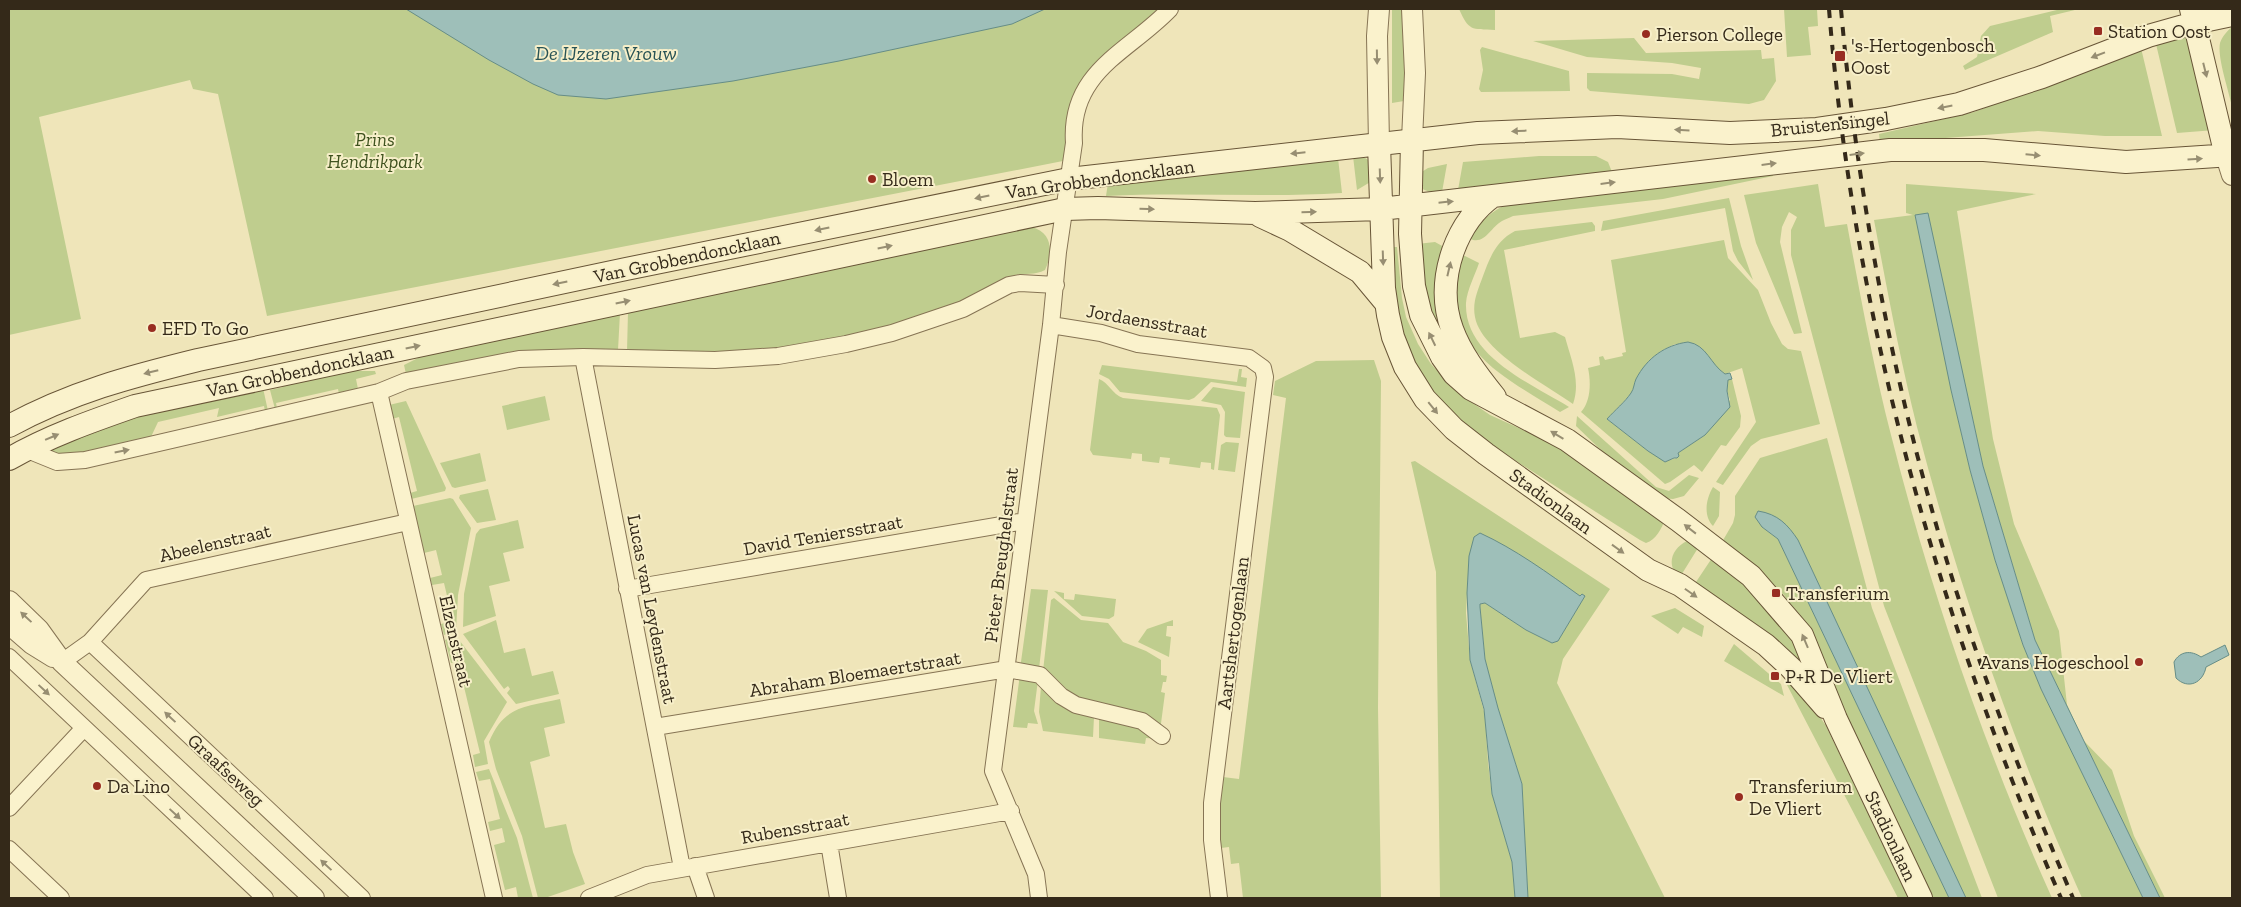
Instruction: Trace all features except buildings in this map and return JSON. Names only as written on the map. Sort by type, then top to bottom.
[{"type":"main road","name":"Bruistensingel","points":[[1378,144],[1486,133],[1617,127],[1740,132],[1818,129],[1886,119],[1960,104],[2042,77],[2148,36],[2192,16],[2232,15]]},
{"type":"main road","points":[[2192,16],[2230,162]]},
{"type":"main road","points":[[1411,206],[1412,140]]},
{"type":"main road","name":"Van Grobbendoncklaan","points":[[9,426],[79,393],[198,360],[626,269],[1069,179],[1378,144]]},
{"type":"main road","points":[[1378,144],[1381,209]]},
{"type":"main road","name":"Bruistensingel","points":[[1381,209],[1890,150],[1984,150],[2126,162],[2230,162]]},
{"type":"main road","points":[[1493,196],[1475,211],[1457,240],[1444,295],[1450,327],[1462,352],[1502,405]]},
{"type":"main road","name":"Stadionlaan","points":[[1411,206],[1414,286],[1426,326],[1442,357],[1454,374],[1471,390],[1566,440],[1678,520],[1751,576],[1802,635],[1836,719],[1920,898]]},
{"type":"main road","name":"Van Grobbendoncklaan","points":[[17,454],[88,422],[135,406],[1065,209],[1098,208],[1255,213],[1381,209]]},
{"type":"main road","name":"Stadionlaan","points":[[1381,209],[1386,302],[1393,337],[1405,367],[1426,399],[1454,429],[1648,570],[1680,585],[1766,646],[1791,668],[1836,719]]},
{"type":"main road","points":[[1255,213],[1290,230],[1360,272],[1386,302]]},
{"type":"street","name":"Pieter Breughelstraat","points":[[1039,898],[1036,874],[993,771],[1074,143],[1073,133],[1077,112],[1086,90],[1099,69],[1117,52],[1155,25],[1170,9]]},
{"type":"street","points":[[1378,144],[1377,36],[1380,9]]},
{"type":"street","points":[[1412,9],[1415,73],[1412,140]]},
{"type":"street","name":"Van Grobbendoncklaan","points":[[17,454],[57,462],[85,460],[379,392],[406,381],[519,359],[583,357],[678,360],[778,356],[846,344],[892,333],[963,309],[1009,285],[1020,283],[1056,284]]},
{"type":"street","name":"Jordaensstraat","points":[[1051,325],[1101,333],[1138,344],[1249,358],[1263,368]]},
{"type":"street","name":"Lucas van Leydenstraat","points":[[583,357],[655,727],[688,867],[706,898]]},
{"type":"street","name":"Aartshertogenlaan","points":[[1219,898],[1212,840],[1212,803],[1265,377],[1263,368]]},
{"type":"street","name":"Elzenstraat","points":[[379,392],[494,898]]},
{"type":"street","name":"David Teniersstraat","points":[[627,589],[1025,521]]},
{"type":"street","name":"Abeelenstraat","points":[[62,662],[90,642],[146,580],[408,522]]},
{"type":"street","name":"Graafseweg","points":[[9,601],[39,630],[62,662],[314,898]]},
{"type":"street","name":"Graafseweg","points":[[9,624],[32,644],[62,662]]},
{"type":"street","name":"Graafseweg","points":[[90,642],[362,898]]},
{"type":"street","points":[[9,657],[265,898]]},
{"type":"street","name":"Abraham Bloemaertstraat","points":[[655,727],[1006,669],[1040,675],[1061,696],[1076,705],[1142,720],[1162,736]]},
{"type":"street","points":[[9,808],[84,728]]},
{"type":"street","name":"Rubensstraat","points":[[589,898],[647,875],[1011,811]]},
{"type":"street","points":[[829,843],[838,898]]},
{"type":"street","points":[[9,849],[62,898]]},
{"type":"green space","name":"Prins Hendrikpark","points":[[9,9],[1162,9],[1100,60],[1068,160],[267,316],[218,94],[193,89],[190,80],[39,117],[81,319],[9,335]]},
{"type":"green space","points":[[1392,9],[1404,9],[1404,101],[1392,103]]},
{"type":"green space","points":[[1459,9],[1495,9],[1495,30],[1476,29],[1468,25]]},
{"type":"green space","points":[[1784,9],[1817,9],[1818,26],[1808,27],[1811,55],[1787,57]]},
{"type":"green space","points":[[2061,9],[2079,9],[2050,16],[2053,32],[1965,70],[1963,66],[1977,57],[1981,36],[1990,26]]},
{"type":"green space","points":[[2232,27],[2232,107],[2222,66],[2220,43]]},
{"type":"green space","points":[[2193,35],[2215,130],[2177,133],[2156,44]]},
{"type":"green space","points":[[1634,38],[1646,53],[1761,50],[1762,59],[1774,58],[1776,81],[1764,100],[1749,104],[1590,91],[1587,88],[1587,73],[1672,74],[1699,79],[1701,68],[1672,63],[1587,57],[1533,41]]},
{"type":"green space","points":[[1482,47],[1569,71],[1570,91],[1481,92],[1479,89],[1483,70],[1480,50]]},
{"type":"green space","points":[[2141,48],[2162,136],[2105,136],[2038,131],[1880,143],[1879,134],[1974,112]]},
{"type":"green space","points":[[1360,155],[1370,161],[1372,181],[1357,190],[1353,156]]},
{"type":"green space","points":[[1539,156],[1596,156],[1608,162],[1612,172],[1458,190],[1463,162]]},
{"type":"green space","points":[[1338,158],[1342,193],[1106,196],[1108,183]]},
{"type":"green space","points":[[1447,164],[1442,192],[1432,193],[1420,188],[1420,173],[1428,168]]},
{"type":"green space","points":[[1773,174],[1773,176],[1663,199],[1513,216],[1503,220],[1484,238],[1480,240],[1470,239],[1476,228],[1484,220],[1503,206]]},
{"type":"green space","points":[[1818,184],[1825,227],[1847,224],[1884,409],[1924,553],[1961,670],[2004,785],[2052,898],[1998,898],[1884,606],[1791,255],[1791,230],[1797,217],[1789,212],[1782,227],[1780,242],[1802,333],[1794,334],[1756,243],[1744,195]]},
{"type":"green space","points":[[1906,184],[2036,194],[1957,211],[1993,439],[2014,524],[2059,631],[2067,705],[2084,741],[2112,770],[2134,836],[2165,898],[2160,898],[2035,640],[1983,466],[1965,386],[1951,390],[1970,470],[1995,560],[2023,645],[2041,689],[2143,898],[2082,898],[2033,783],[2011,725],[1970,607],[1933,487],[1899,350],[1874,220],[1913,215],[1906,213]]},
{"type":"green space","points":[[1729,198],[1741,246],[1753,280],[1738,261],[1733,251],[1725,208],[1601,231],[1603,221]]},
{"type":"green space","points":[[1592,222],[1595,226],[1595,231],[1504,250],[1520,338],[1555,332],[1565,337],[1576,378],[1573,404],[1516,366],[1489,342],[1480,330],[1475,317],[1474,306],[1477,291],[1491,256],[1508,235],[1515,231]]},
{"type":"green space","points":[[1032,227],[1044,234],[1049,244],[1048,264],[1045,270],[1036,273],[1014,275],[965,300],[905,321],[842,337],[778,348],[714,353],[627,351],[628,312]]},
{"type":"green space","points":[[1724,240],[1728,258],[1758,290],[1771,323],[1782,344],[1788,349],[1801,351],[1820,424],[1761,439],[1751,446],[1723,485],[1716,482],[1756,422],[1742,368],[1725,374],[1712,364],[1710,358],[1675,344],[1661,351],[1647,363],[1636,380],[1633,392],[1607,419],[1648,451],[1666,461],[1677,458],[1678,453],[1705,435],[1730,400],[1727,391],[1728,380],[1732,379],[1741,416],[1740,427],[1726,446],[1721,445],[1702,472],[1694,465],[1665,484],[1581,412],[1587,402],[1589,391],[1590,379],[1588,368],[1600,365],[1599,357],[1603,356],[1605,360],[1623,356],[1622,353],[1626,352],[1611,260]]},
{"type":"green space","points":[[1435,242],[1444,247],[1447,343],[1427,313],[1417,244]]},
{"type":"green space","points":[[1394,247],[1397,247],[1402,298],[1406,317],[1418,344],[1431,364],[1457,392],[1490,415],[1580,459],[1665,519],[1653,539],[1646,543],[1640,540],[1493,446],[1452,413],[1435,394],[1407,348],[1398,319],[1394,292]]},
{"type":"green space","points":[[1463,255],[1479,263],[1469,288],[1466,303],[1468,322],[1476,338],[1487,353],[1502,366],[1569,407],[1560,412],[1514,383],[1477,352],[1465,334],[1458,312],[1457,286]]},
{"type":"green space","points":[[620,313],[618,350],[568,349],[519,352],[406,374],[404,365],[426,354]]},
{"type":"green space","points":[[1374,360],[1381,381],[1378,708],[1381,898],[1243,898],[1239,863],[1231,864],[1229,847],[1221,848],[1219,820],[1223,777],[1239,779],[1286,398],[1273,395],[1275,381],[1316,361]]},
{"type":"green space","points":[[1102,365],[1237,382],[1239,369],[1242,369],[1241,377],[1247,378],[1246,387],[1211,382],[1194,398],[1189,400],[1120,392],[1109,379],[1099,374]]},
{"type":"green space","points":[[345,371],[375,371],[376,374],[356,379],[358,389],[339,394],[338,389],[276,403],[277,408],[275,409],[270,390],[283,387],[283,384]]},
{"type":"green space","points":[[1099,379],[1123,398],[1217,408],[1220,415],[1214,470],[1211,469],[1211,463],[1201,462],[1200,468],[1169,464],[1170,458],[1160,457],[1159,463],[1142,461],[1142,454],[1132,453],[1131,459],[1093,455],[1090,450]]},
{"type":"green space","points":[[1213,387],[1245,392],[1240,438],[1226,437],[1224,435],[1225,412],[1221,405],[1201,401]]},
{"type":"green space","points":[[263,388],[268,411],[265,411],[264,406],[217,417],[219,408],[158,422],[150,439],[70,456],[51,453],[49,448],[137,416]]},
{"type":"green space","points":[[545,396],[550,420],[507,430],[502,406]]},
{"type":"green space","points":[[406,401],[446,488],[445,491],[411,499],[410,493],[417,491],[399,417],[392,419],[389,405]]},
{"type":"green space","points":[[1577,416],[1656,487],[1669,491],[1689,475],[1699,478],[1684,496],[1673,499],[1660,498],[1630,478],[1576,426]]},
{"type":"green space","points":[[1827,438],[1872,608],[1982,898],[1966,898],[1961,889],[1798,540],[1762,527],[1778,539],[1949,898],[1930,898],[1799,618],[1784,595],[1722,542],[1733,523],[1735,496],[1760,458]]},
{"type":"green space","points":[[1226,442],[1239,443],[1235,472],[1218,470],[1221,445]]},
{"type":"green space","points":[[480,453],[486,481],[455,488],[452,487],[440,463]]},
{"type":"green space","points":[[1415,461],[1610,589],[1563,659],[1557,683],[1665,898],[1528,898],[1522,784],[1498,709],[1485,659],[1480,604],[1485,603],[1526,630],[1552,643],[1558,641],[1583,599],[1549,574],[1494,540],[1468,575],[1466,613],[1470,660],[1485,715],[1492,794],[1512,862],[1515,898],[1440,898],[1436,572],[1411,462]]},
{"type":"green space","points":[[1713,487],[1720,492],[1719,516],[1713,526],[1708,517],[1707,507]]},
{"type":"green space","points":[[488,489],[496,520],[477,523],[459,498],[460,495]]},
{"type":"green space","points":[[450,498],[453,499],[471,528],[458,595],[456,630],[444,635],[441,624],[453,621],[444,583],[432,585],[430,578],[442,575],[436,550],[424,553],[413,506]]},
{"type":"green space","points":[[518,520],[524,548],[503,553],[510,581],[489,586],[496,616],[463,627],[464,594],[476,534],[480,529]]},
{"type":"green space","points":[[1687,541],[1698,548],[1680,577],[1675,573],[1672,558],[1677,548]]},
{"type":"green space","points":[[1712,558],[1738,576],[1796,642],[1817,677],[1694,585]]},
{"type":"green space","points":[[1031,589],[1048,590],[1039,669],[1020,669]]},
{"type":"green space","points":[[1054,591],[1064,593],[1064,599],[1074,600],[1075,594],[1116,599],[1114,616],[1109,619],[1082,616]]},
{"type":"green space","points":[[1054,598],[1081,620],[1108,623],[1123,642],[1146,651],[1161,660],[1161,675],[1167,676],[1166,682],[1163,682],[1161,692],[1165,693],[1160,731],[1085,706],[1043,671],[1051,600]]},
{"type":"green space","points":[[1675,608],[1704,626],[1702,637],[1683,627],[1678,634],[1651,616]]},
{"type":"green space","points":[[496,620],[504,653],[525,648],[532,676],[553,671],[559,694],[516,704],[507,693],[510,689],[508,686],[504,689],[463,634]]},
{"type":"green space","points":[[1173,620],[1173,626],[1167,626],[1166,636],[1171,637],[1169,657],[1138,642],[1147,629]]},
{"type":"green space","points":[[456,636],[507,702],[484,741],[488,764],[475,767],[473,755],[480,753],[458,662],[451,663],[445,640]]},
{"type":"green space","points":[[1734,644],[1781,684],[1784,696],[1724,661]]},
{"type":"green space","points":[[1020,674],[1038,680],[1034,711],[1038,724],[1028,723],[1027,728],[1013,727]]},
{"type":"green space","points":[[1791,680],[1807,697],[1826,726],[1909,898],[1898,898],[1787,685]]},
{"type":"green space","points":[[1041,686],[1094,717],[1093,737],[1043,731],[1039,712]]},
{"type":"green space","points":[[560,699],[565,723],[544,728],[550,756],[530,762],[545,828],[566,824],[573,852],[585,884],[545,898],[538,898],[522,836],[496,769],[489,742],[495,730],[509,714],[527,706]]},
{"type":"green space","points":[[1099,717],[1131,719],[1159,739],[1146,738],[1145,744],[1099,738]]},
{"type":"green space","points":[[489,769],[517,838],[533,898],[518,898],[516,887],[505,890],[494,845],[505,842],[502,828],[490,831],[488,822],[500,819],[490,779],[479,781],[476,772]]},
{"type":"water","name":"De IJzeren Vrouw","points":[[406,9],[1045,9],[1012,24],[839,61],[733,81],[606,99],[558,95],[533,84],[489,60]]},
{"type":"water","points":[[1928,213],[1983,466],[2035,640],[2160,898],[2143,898],[2041,689],[2023,645],[1995,560],[1970,470],[1951,390],[1915,215]]},
{"type":"water","points":[[1688,342],[1700,347],[1725,374],[1730,373],[1732,379],[1728,380],[1727,391],[1730,407],[1705,435],[1678,453],[1679,456],[1677,458],[1665,462],[1607,419],[1629,396],[1640,372],[1651,359],[1664,349]]},
{"type":"water","points":[[1758,511],[1765,512],[1782,521],[1798,540],[1966,898],[1949,898],[1778,539],[1762,527],[1755,517]]},
{"type":"water","points":[[1480,533],[1519,554],[1580,596],[1582,594],[1585,596],[1558,641],[1552,643],[1526,630],[1485,603],[1480,604],[1485,659],[1522,784],[1528,898],[1515,898],[1512,862],[1492,794],[1484,709],[1470,660],[1467,593],[1469,556],[1474,537]]},
{"type":"water","points":[[2225,645],[2229,655],[2206,667],[2198,681],[2185,684],[2176,678],[2174,662],[2176,658],[2186,653],[2193,653],[2201,657]]},
{"type":"railway","points":[[1829,9],[1841,124],[1858,238],[1881,351],[1908,463],[1940,574],[1976,683],[2016,791],[2061,898]]},
{"type":"railway","points":[[1841,9],[1847,73],[1864,199],[1887,324],[1915,448],[1946,560],[1996,707],[2033,803],[2073,898]]},
{"type":"place","name":"Station Oost","points":[[2098,31]]},
{"type":"place","name":"Pierson College","points":[[1646,34]]},
{"type":"place","name":"'s-Hertogenbosch Oost","points":[[1840,56]]},
{"type":"place","name":"Bloem","points":[[872,179]]},
{"type":"place","name":"EFD To Go","points":[[152,328]]},
{"type":"place","name":"Transferium","points":[[1776,593]]},
{"type":"place","name":"Avans Hogeschool","points":[[2139,662]]},
{"type":"place","name":"P+R De Vliert","points":[[1775,676]]},
{"type":"place","name":"Da Lino","points":[[97,786]]},
{"type":"place","name":"Transferium De Vliert","points":[[1739,797]]}]
